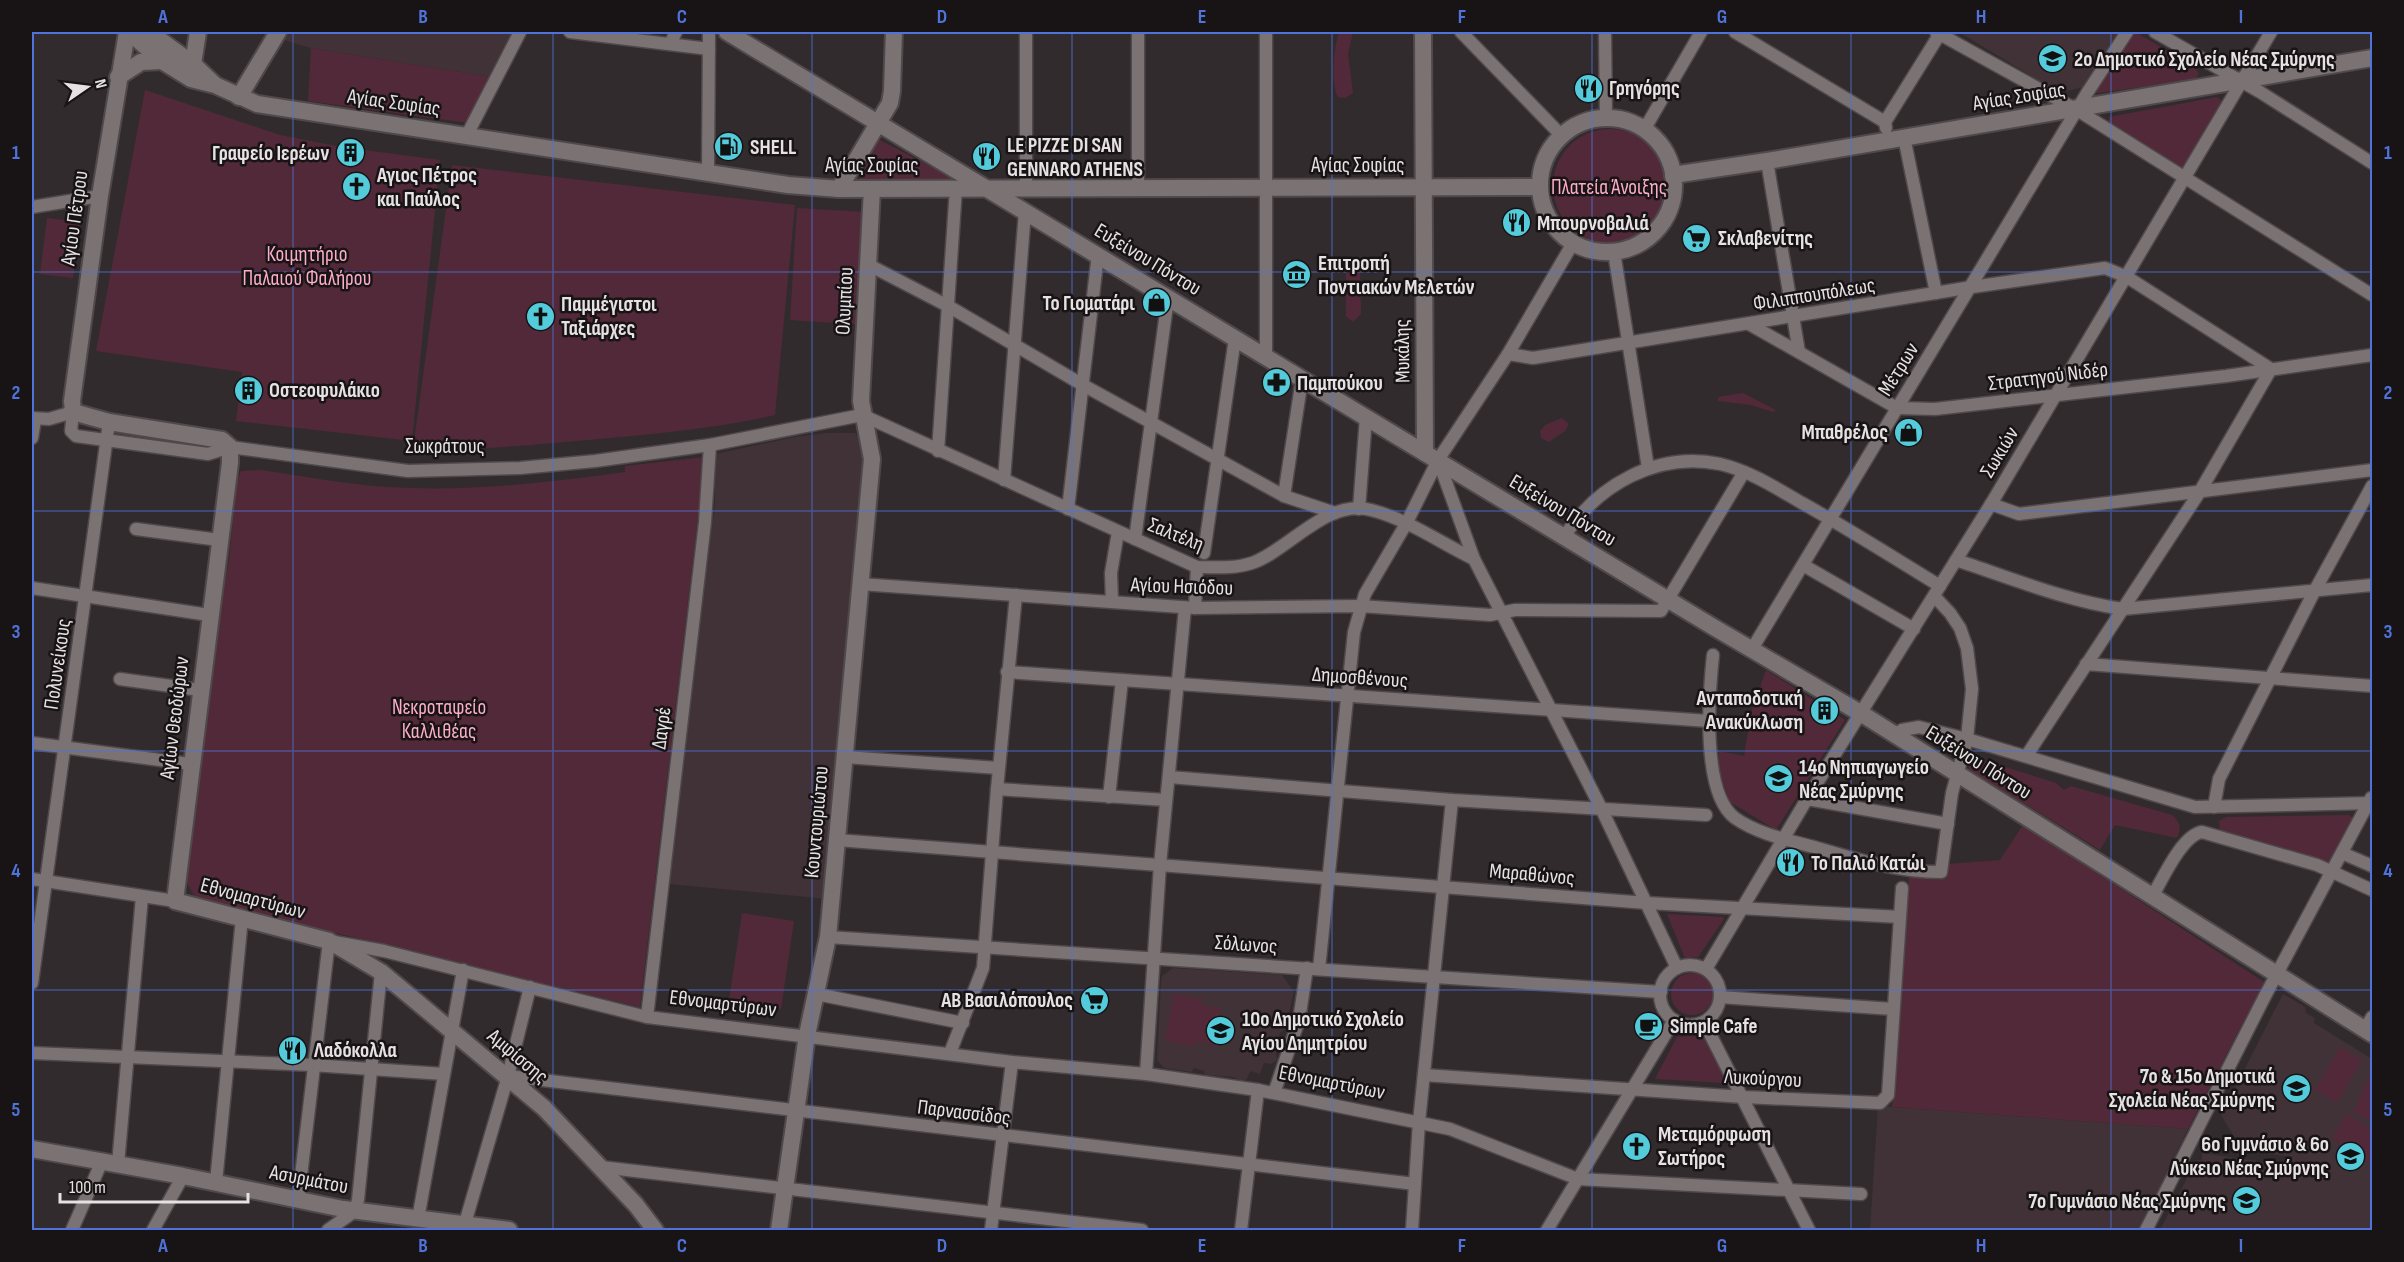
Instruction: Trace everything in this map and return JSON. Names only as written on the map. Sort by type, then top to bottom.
[{"type":"street","name":"Αγίας Σοφίας","points":[[128,32],[162,62],[191,79],[215,85],[239,98],[286,110],[467,135],[789,185],[839,189],[1540,187]]},
{"type":"street","name":"Αγίου Πέτρου","points":[[73,412],[72,401],[100,196],[118,77],[128,32]]},
{"type":"street","name":"Αγίας Σοφίας","points":[[149,32],[193,64],[215,85]]},
{"type":"street","points":[[193,64],[198,32]]},
{"type":"street","points":[[239,98],[278,32]]},
{"type":"street","points":[[467,135],[520,32]]},
{"type":"street","points":[[570,32],[709,49]]},
{"type":"street","points":[[670,44],[676,32]]},
{"type":"street","points":[[708,171],[709,32]]},
{"type":"street","name":"Ευξείνου Πόντου","points":[[727,32],[874,128],[991,189],[1025,212],[1564,537],[1862,714],[2277,975],[2370,1027]]},
{"type":"street","points":[[839,189],[890,103],[894,32]]},
{"type":"street","points":[[1026,32],[1026,189]]},
{"type":"street","points":[[1138,32],[1138,188]]},
{"type":"street","points":[[1266,32],[1268,188],[1266,357]]},
{"type":"street","name":"Μυκάλης","points":[[1423,32],[1424,188],[1432,457]]},
{"type":"street","points":[[1461,32],[1562,136]]},
{"type":"street","points":[[1605,32],[1606,118]]},
{"type":"street","points":[[1644,130],[1701,32]]},
{"type":"street","points":[[1735,32],[1885,122],[1896,139],[1936,294]]},
{"type":"street","points":[[1885,122],[1939,32],[2077,110],[2373,295]]},
{"type":"street","name":"Μέτρων","points":[[1752,649],[2077,110],[2127,32]]},
{"type":"street","points":[[2155,32],[2242,81],[2373,163]]},
{"type":"street","name":"Σωκιών","points":[[1706,969],[1783,838],[1991,504],[2187,178],[2271,32]]},
{"type":"street","name":"Αγίας Σοφίας","points":[[1673,175],[2077,110],[2373,58]]},
{"type":"street","points":[[118,77],[141,62],[162,62]]},
{"type":"street","points":[[1606,118],[1632,123],[1644,130],[1665,153],[1673,175],[1672,199],[1663,222],[1644,241],[1614,252],[1600,252],[1573,243],[1550,220],[1540,187],[1545,159],[1562,136],[1580,124],[1606,118]]},
{"type":"street","points":[[1767,161],[1799,352]]},
{"type":"street","points":[[938,451],[956,188]]},
{"type":"street","name":"Ολυμπίου","points":[[862,415],[872,189]]},
{"type":"street","points":[[1041,221],[1037,202],[1044,189]]},
{"type":"street","points":[[32,207],[100,196]]},
{"type":"street","points":[[1004,480],[1025,212]]},
{"type":"street","points":[[1274,1093],[1299,1020],[1313,968],[1329,877],[1354,632],[1360,606],[1375,572],[1406,524],[1432,457],[1508,354],[1573,243]]},
{"type":"street","points":[[1614,252],[1648,468]]},
{"type":"street","points":[[1068,509],[1098,254]]},
{"type":"street","points":[[869,265],[948,306],[1083,385],[1284,496],[1335,513]]},
{"type":"street","name":"Φιλιππουπόλεως","points":[[1508,354],[1533,358],[1972,287],[2105,268],[2127,277],[2271,369]]},
{"type":"street","points":[[1135,539],[1168,298]]},
{"type":"street","name":"Στρατηγού Νιδέρ","points":[[1749,324],[1897,408],[1935,409],[2373,355]]},
{"type":"street","points":[[1204,553],[1235,338]]},
{"type":"street","points":[[2027,756],[2199,493],[2271,369]]},
{"type":"street","points":[[1284,496],[1302,379]]},
{"type":"street","points":[[73,412],[71,431],[76,436],[208,454],[230,447]]},
{"type":"street","name":"Σωκράτους","points":[[33,419],[54,418],[73,412],[109,422],[222,440],[230,447],[408,471],[520,468],[595,461],[710,445],[862,415]]},
{"type":"street","name":"Σαλτέλη","points":[[862,415],[1197,567],[1227,568],[1249,564],[1267,557],[1302,531],[1335,513],[1359,509],[1369,509],[1406,524],[1474,559]]},
{"type":"street","name":"Κουντουριώτου","points":[[779,1230],[807,1035],[828,937],[872,459],[862,415]]},
{"type":"street","points":[[1359,509],[1365,417]]},
{"type":"street","points":[[32,438],[33,419]]},
{"type":"street","name":"Πολυνείκους","points":[[32,982],[38,880],[65,748],[109,422]]},
{"type":"street","name":"Δαγρέ","points":[[647,1017],[705,522],[710,445]]},
{"type":"street","name":"Αγίων Θεοδώρων","points":[[175,901],[190,764],[230,463],[230,447]]},
{"type":"street","points":[[1432,457],[1474,559],[1601,808],[1677,968]]},
{"type":"street","points":[[1564,537],[1589,505],[1621,481],[1648,468],[1701,462],[1718,464],[1744,472],[1830,519],[1937,591],[1967,648],[1972,689],[1967,739],[1957,775],[1941,872],[1922,872],[1877,865],[1783,838],[1734,817],[1728,809],[1712,767],[1709,721],[1713,655]]},
{"type":"street","points":[[1991,504],[2019,514],[2373,471]]},
{"type":"street","points":[[1668,599],[1744,472]]},
{"type":"street","points":[[2214,807],[2219,779],[2314,592],[2373,486]]},
{"type":"street","points":[[136,529],[219,540]]},
{"type":"street","points":[[1112,602],[1111,573],[1118,532]]},
{"type":"street","points":[[1956,560],[2072,597],[2123,609],[2373,585]]},
{"type":"street","points":[[1803,565],[1914,629]]},
{"type":"street","points":[[1146,1074],[1160,865],[1177,684],[1197,567]]},
{"type":"street","name":"Αγίου Ησιόδου","points":[[860,584],[1190,608],[1360,606],[1503,615],[1515,610],[1661,611],[1668,599]]},
{"type":"street","points":[[32,588],[209,615]]},
{"type":"street","points":[[950,1053],[981,980],[986,946],[1007,672],[1016,595]]},
{"type":"street","points":[[2086,664],[2373,686]]},
{"type":"street","name":"Δημοσθένους","points":[[1007,672],[1709,721]]},
{"type":"street","points":[[120,679],[200,690]]},
{"type":"street","points":[[1109,796],[1122,680]]},
{"type":"street","points":[[1894,735],[1902,730],[1919,728],[1967,739],[2188,805],[2214,807],[2371,800]]},
{"type":"street","points":[[32,743],[190,764]]},
{"type":"street","points":[[844,757],[999,768]]},
{"type":"street","points":[[1168,777],[1452,800],[1706,815]]},
{"type":"street","points":[[997,789],[1166,800]]},
{"type":"street","points":[[1807,799],[1948,824]]},
{"type":"street","points":[[1413,1230],[1419,1122],[1452,800]]},
{"type":"street","points":[[2146,1230],[2277,975],[2371,800]]},
{"type":"street","points":[[2151,897],[2186,841],[2195,833],[2210,832],[2332,870],[2373,890]]},
{"type":"street","points":[[837,840],[993,852]]},
{"type":"street","name":"Μαραθώνος","points":[[993,852],[1647,903],[1900,917]]},
{"type":"street","points":[[2342,853],[2373,866]]},
{"type":"street","name":"Εθνομαρτύρων","points":[[38,880],[175,901],[329,941],[463,970],[647,1017],[1012,1062],[1146,1074],[1274,1093],[1450,1129],[1578,1179],[1861,1194]]},
{"type":"street","name":"Λυκούργου","points":[[1424,1075],[1743,1097],[1880,1103],[1888,1095],[1902,888]]},
{"type":"street","points":[[72,1230],[110,1162],[128,1058],[142,897]]},
{"type":"street","points":[[216,1182],[226,1062],[242,918]]},
{"type":"street","name":"Σόλωνος","points":[[828,937],[1660,992]]},
{"type":"street","points":[[298,1201],[312,1065],[329,941]]},
{"type":"street","name":"Αμφίσσης","points":[[329,941],[381,972],[508,1076],[544,1108],[602,1167],[655,1230]]},
{"type":"street","points":[[1696,965],[1706,969],[1717,981],[1720,997],[1712,1016],[1704,1022],[1683,1024],[1674,1020],[1663,1008],[1660,992],[1663,982],[1677,968],[1696,965]]},
{"type":"street","points":[[417,1219],[463,970]]},
{"type":"street","points":[[328,1230],[355,1211],[381,972]]},
{"type":"street","points":[[464,1227],[508,1076],[530,987]]},
{"type":"street","points":[[816,994],[963,1023]]},
{"type":"street","points":[[1720,997],[1893,1009]]},
{"type":"street","points":[[1547,1230],[1674,1020]]},
{"type":"street","points":[[1704,1022],[1809,1230]]},
{"type":"street","points":[[32,1053],[312,1065],[444,1074]]},
{"type":"street","points":[[991,1230],[1012,1062]]},
{"type":"street","name":"Παρνασσίδος","points":[[508,1076],[1415,1184]]},
{"type":"street","points":[[1241,1230],[1258,1090]]},
{"type":"street","name":"Ασυρμάτου","points":[[32,1149],[216,1182],[298,1201],[355,1211],[464,1227],[509,1230]]},
{"type":"street","points":[[602,1167],[1142,1230]]},
{"type":"street","points":[[153,1230],[183,1176]]},
{"type":"shaded area","points":[[290,32],[515,32],[491,77],[311,48],[284,40]]},
{"type":"shaded area","name":"2ο Δημοτικό Σχολείο Νέας Σμύρνης","points":[[1959,32],[2118,32],[2084,87],[2059,93]]},
{"type":"shaded area","points":[[826,433],[855,433],[863,443],[860,522],[828,899],[669,884],[680,768],[715,504],[715,454],[795,437]]},
{"type":"shaded area","name":"10ο Δημοτικό Σχολείο Αγίου Δημητρίου","points":[[1173,968],[1282,975],[1294,992],[1285,1030],[1280,1032],[1277,1060],[1272,1064],[1264,1063],[1260,1074],[1250,1071],[1247,1079],[1242,1081],[1233,1077],[1205,1075],[1204,1071],[1194,1068],[1192,1072],[1164,1068],[1157,1060],[1161,982],[1162,976]]},
{"type":"shaded area","points":[[2283,994],[2305,1007],[2306,1013],[2315,1018],[2314,1023],[2372,1059],[2372,1230],[2160,1230],[2196,1161],[2202,1160],[2202,1153],[2292,1166],[2292,1157],[2265,1153],[2261,1142],[2234,1137],[2221,1115]]},
{"type":"shaded area","points":[[1878,1106],[2188,1129],[2139,1230],[1870,1230]]},
{"type":"green space","points":[[1340,32],[1353,32],[1348,54],[1353,93],[1345,98],[1338,97],[1334,84],[1334,54]]},
{"type":"green space","points":[[2135,32],[2194,66],[2199,74],[2194,80],[2090,94]]},
{"type":"green space","points":[[311,48],[491,77],[468,123],[308,101]]},
{"type":"green space","name":"Κοιμητήριο Παλαιού Φαλήρου","points":[[145,90],[280,135],[342,147],[440,160],[412,441],[236,421],[242,372],[96,351]]},
{"type":"green space","points":[[2217,97],[2221,100],[2223,111],[2182,172],[2111,127],[2108,122],[2109,117]]},
{"type":"green space","name":"Πλατεία Άνοιξης","points":[[1610,129],[1632,133],[1651,145],[1663,164],[1667,186],[1663,208],[1651,227],[1632,239],[1610,243],[1588,239],[1569,227],[1557,208],[1553,186],[1557,164],[1569,145],[1588,133]]},
{"type":"green space","points":[[878,139],[961,182],[859,180]]},
{"type":"green space","points":[[452,165],[795,205],[775,415],[705,427],[588,440],[522,446],[413,449]]},
{"type":"green space","points":[[797,208],[866,212],[863,325],[790,320]]},
{"type":"green space","points":[[47,218],[80,222],[73,278],[40,274]]},
{"type":"green space","points":[[1354,262],[1360,268],[1361,314],[1353,322],[1346,316],[1346,268],[1348,263]]},
{"type":"green space","points":[[1743,393],[1776,410],[1773,412],[1751,405],[1718,401],[1718,397]]},
{"type":"green space","points":[[1562,418],[1569,424],[1565,431],[1549,442],[1541,438],[1540,431],[1545,425]]},
{"type":"green space","name":"Νεκροταφείο Καλλιθέας","points":[[705,457],[640,1007],[196,899],[187,883],[209,674],[229,559],[237,481],[241,471],[260,470],[387,487],[447,488],[506,486],[566,480],[625,472],[625,466]]},
{"type":"green space","points":[[1766,670],[1845,720],[1776,830],[1730,802],[1719,771],[1719,751],[1744,756],[1751,713]]},
{"type":"green space","points":[[1971,756],[2056,783],[2064,790],[2071,786],[2172,815],[2179,825],[2179,834],[2177,838],[2115,825],[2100,850],[1973,772],[1969,768]]},
{"type":"green space","points":[[2349,815],[2354,818],[2332,863],[2220,832],[2219,821],[2226,817]]},
{"type":"green space","points":[[2023,825],[2264,982],[2188,1129],[1892,1107],[1909,877],[1946,877],[1948,864],[2000,860]]},
{"type":"green space","points":[[742,913],[794,921],[781,1009],[729,1000]]},
{"type":"green space","points":[[1667,914],[1723,917],[1724,919],[1698,957],[1685,958]]},
{"type":"green space","points":[[1692,973],[1700,974],[1707,979],[1712,986],[1712,1002],[1707,1009],[1700,1014],[1692,1015],[1684,1014],[1677,1009],[1672,1002],[1671,994],[1672,986],[1677,979],[1684,974]]},
{"type":"green space","points":[[1174,994],[1203,999],[1202,1005],[1221,1008],[1214,1045],[1196,1041],[1194,1047],[1165,1041]]},
{"type":"green space","points":[[1677,1037],[1704,1037],[1725,1079],[1723,1083],[1655,1079]]},
{"type":"green space","points":[[2340,1047],[2362,1060],[2337,1103],[2315,1090]]},
{"type":"green space","points":[[2372,1071],[2372,1121],[2353,1112]]},
{"type":"green space","points":[[2347,1114],[2372,1130],[2372,1164],[2332,1138]]},
{"type":"place","name":"2ο Δημοτικό Σχολείο Νέας Σμύρνης","points":[[2053,59]]},
{"type":"place","name":"Γρηγόρης","points":[[1588,88]]},
{"type":"place","name":"SHELL","points":[[729,147]]},
{"type":"place","name":"Γραφείο Ιερέων","points":[[350,153]]},
{"type":"place","name":"LE PIZZE DI SAN GENNARO ATHENS","points":[[986,157]]},
{"type":"place","name":"Αγιος Πέτρος και Παύλος","points":[[356,187]]},
{"type":"place","name":"Μπουρνοβαλιά","points":[[1516,223]]},
{"type":"place","name":"Σκλαβενίτης","points":[[1697,238]]},
{"type":"place","name":"Επιτροπή Ποντιακών Μελετών","points":[[1297,275]]},
{"type":"place","name":"Το Γιοματάρι","points":[[1156,303]]},
{"type":"place","name":"Παμμέγιστοι Ταξιάρχες","points":[[540,316]]},
{"type":"place","name":"Παμπούκου","points":[[1276,383]]},
{"type":"place","name":"Οστεοφυλάκιο","points":[[248,390]]},
{"type":"place","name":"Μπαθρέλος","points":[[1909,432]]},
{"type":"place","name":"Ανταποδοτική Ανακύκλωση","points":[[1824,710]]},
{"type":"place","name":"14ο Νηπιαγωγείο Νέας Σμύρνης","points":[[1778,779]]},
{"type":"place","name":"Το Παλιό Κατώι","points":[[1790,863]]},
{"type":"place","name":"ΑΒ Βασιλόπουλος","points":[[1094,1000]]},
{"type":"place","name":"Simple Cafe","points":[[1649,1026]]},
{"type":"place","name":"10ο Δημοτικό Σχολείο Αγίου Δημητρίου","points":[[1221,1031]]},
{"type":"place","name":"Λαδόκολλα","points":[[293,1050]]},
{"type":"place","name":"7ο & 15ο Δημοτικά Σχολεία Νέας Σμύρνης","points":[[2296,1088]]},
{"type":"place","name":"Μεταμόρφωση Σωτήρος","points":[[1637,1146]]},
{"type":"place","name":"6ο Γυμνάσιο & 6ο Λύκειο Νέας Σμύρνης","points":[[2350,1156]]},
{"type":"place","name":"7ο Γυμνάσιο Νέας Σμύρνης","points":[[2247,1201]]}]
